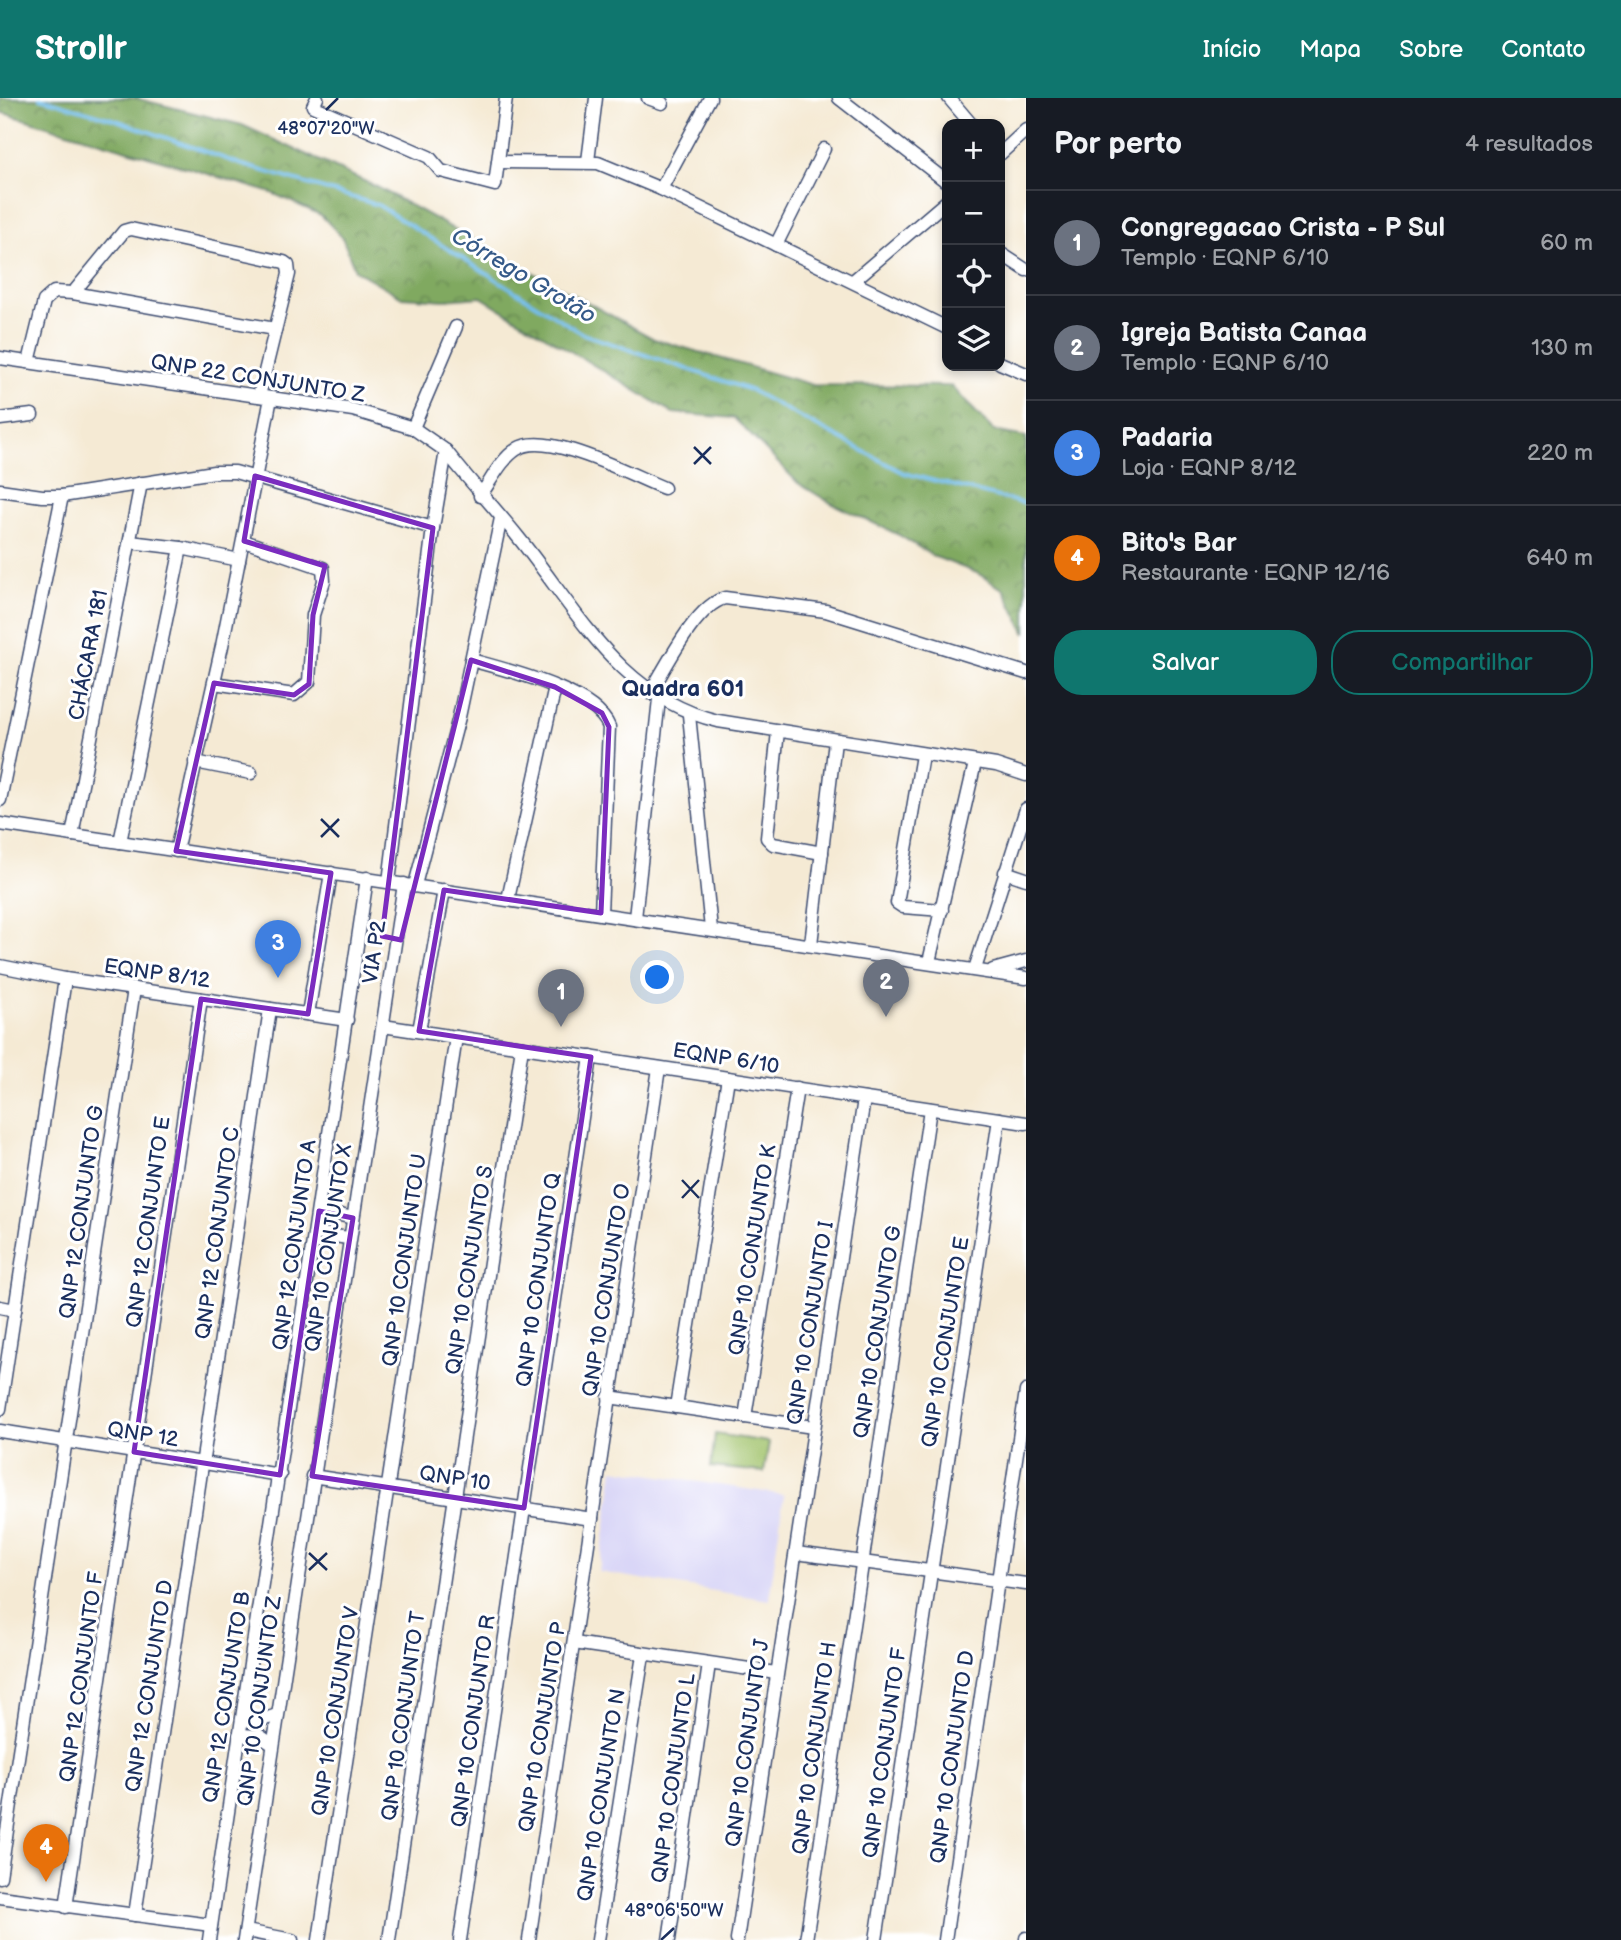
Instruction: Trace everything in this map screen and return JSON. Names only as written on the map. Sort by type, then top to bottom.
[{"type":"street","points":[[317,98],[313,106],[429,157],[441,171],[495,185],[506,98]]},
{"type":"street","points":[[588,161],[596,98]]},
{"type":"street","points":[[648,98],[662,103]]},
{"type":"street","points":[[661,189],[710,98]]},
{"type":"street","points":[[839,98],[942,178]]},
{"type":"street","points":[[949,98],[967,119]]},
{"type":"street","points":[[1005,149],[1026,130]]},
{"type":"street","points":[[776,245],[824,149]]},
{"type":"street","points":[[498,162],[588,161],[661,189],[942,326]]},
{"type":"street","points":[[853,281],[942,214]]},
{"type":"street","points":[[73,293],[124,231],[139,229],[288,265],[289,274],[275,329],[244,541],[176,851]]},
{"type":"street","points":[[1005,256],[1026,270]]},
{"type":"street","points":[[29,362],[44,302],[54,292],[73,293],[275,329]]},
{"type":"street","points":[[413,428],[456,327]]},
{"type":"street","name":"QNP 22 CONJUNTO Z","points":[[0,358],[354,410],[413,428],[446,451],[590,631],[623,669],[655,696],[689,715],[835,741],[996,765],[1026,775]]},
{"type":"street","points":[[1005,365],[1026,374]]},
{"type":"street","points":[[0,419],[32,415]]},
{"type":"street","points":[[480,496],[506,459],[530,443],[544,443],[664,488]]},
{"type":"street","points":[[389,882],[433,528],[446,451]]},
{"type":"street","points":[[0,490],[62,496],[214,472],[255,476],[433,528]]},
{"type":"street","name":"CHÁCARA 181","points":[[72,835],[141,483]]},
{"type":"street","points":[[0,800],[62,496]]},
{"type":"street","name":"VIA P2","points":[[383,1026],[409,885],[471,660],[501,518]]},
{"type":"street","points":[[214,684],[294,695],[309,682],[313,615],[324,581],[323,568],[244,541]]},
{"type":"street","points":[[130,542],[181,548],[239,561]]},
{"type":"street","points":[[120,842],[181,548]]},
{"type":"street","points":[[635,918],[655,696],[696,621],[715,600],[725,598],[826,611],[1026,673]]},
{"type":"street","points":[[471,660],[523,674],[555,687],[602,713],[609,727],[601,913]]},
{"type":"street","points":[[508,899],[555,687]]},
{"type":"street","points":[[689,715],[711,929]]},
{"type":"street","points":[[778,731],[768,841],[822,853]]},
{"type":"street","points":[[811,944],[835,741]]},
{"type":"street","points":[[922,755],[897,903],[903,907],[942,909]]},
{"type":"street","points":[[195,762],[251,773]]},
{"type":"street","points":[[929,962],[975,763]]},
{"type":"street","points":[[975,968],[1026,809]]},
{"type":"street","points":[[0,824],[975,968],[1026,978]]},
{"type":"street","points":[[1005,872],[1026,879]]},
{"type":"street","points":[[308,1014],[331,873]]},
{"type":"street","name":"VIA P2","points":[[346,1020],[367,878]]},
{"type":"street","points":[[419,1031],[444,890]]},
{"type":"street","points":[[989,971],[1026,961]]},
{"type":"street","name":"EQNP 8/12","points":[[0,966],[65,979],[346,1020]]},
{"type":"street","points":[[0,1409],[65,979]]},
{"type":"street","name":"QNP 12 CONJUNTO G","points":[[0,1877],[134,989]]},
{"type":"street","name":"QNP 12 CONJUNTO E","points":[[134,1452],[201,999]]},
{"type":"street","name":"QNP 12 CONJUNTO C","points":[[203,1464],[270,1009]]},
{"type":"street","name":"QNP 12 CONJUNTO A","points":[[280,1475],[346,1020]]},
{"type":"street","name":"EQNP 6/10","points":[[383,1026],[1026,1123]]},
{"type":"street","name":"QNP 10 CONJUNTO X","points":[[312,1476],[383,1026]]},
{"type":"street","name":"QNP 10 CONJUNTO U","points":[[390,1488],[456,1037]]},
{"type":"street","name":"QNP 10 CONJUNTO S","points":[[454,1498],[522,1047]]},
{"type":"street","name":"QNP 10 CONJUNTO Q","points":[[524,1508],[591,1057]]},
{"type":"street","name":"QNP 10 CONJUNTO O","points":[[592,1519],[659,1068]]},
{"type":"street","points":[[676,1407],[727,1078]]},
{"type":"street","name":"QNP 10 CONJUNTO K","points":[[745,1417],[796,1088]]},
{"type":"street","name":"QNP 10 CONJUNTO I","points":[[796,1553],[863,1099]]},
{"type":"street","name":"QNP 10 CONJUNTO G","points":[[861,1561],[930,1109]]},
{"type":"street","name":"QNP 10 CONJUNTO E","points":[[930,1571],[999,1119]]},
{"type":"street","points":[[319,1210],[353,1218]]},
{"type":"street","points":[[315,1233],[348,1238]]},
{"type":"street","points":[[0,1307],[15,1310]]},
{"type":"street","name":"QNP 10 CONJUNTO D","points":[[945,1940],[1026,1391]]},
{"type":"street","points":[[609,1397],[813,1427]]},
{"type":"street","name":"QNP 12","points":[[0,1432],[280,1475]]},
{"type":"street","name":"QNP 12 CONJUNTO F","points":[[66,1907],[134,1452]]},
{"type":"street","name":"QNP 12 CONJUNTO D","points":[[135,1915],[203,1464]]},
{"type":"street","name":"QNP 12 CONJUNTO B","points":[[211,1925],[280,1475]]},
{"type":"street","name":"QNP 10","points":[[312,1476],[592,1519]]},
{"type":"street","name":"QNP 10 CONJUNTO Z","points":[[245,1936],[312,1476]]},
{"type":"street","name":"QNP 10 CONJUNTO V","points":[[319,1940],[390,1488]]},
{"type":"street","name":"QNP 10 CONJUNTO T","points":[[389,1940],[454,1498]]},
{"type":"street","name":"QNP 10 CONJUNTO R","points":[[460,1940],[524,1508]]},
{"type":"street","name":"QNP 10 CONJUNTO P","points":[[528,1940],[592,1519]]},
{"type":"street","points":[[796,1553],[1026,1584]]},
{"type":"street","name":"QNP 10 CONJUNTO J","points":[[737,1940],[796,1553]]},
{"type":"street","name":"QNP 10 CONJUNTO H","points":[[806,1940],[861,1561]]},
{"type":"street","name":"QNP 10 CONJUNTO F","points":[[876,1940],[930,1571]]},
{"type":"street","points":[[575,1643],[776,1673]]},
{"type":"street","name":"QNP 10 CONJUNTO N","points":[[598,1940],[643,1655]]},
{"type":"street","name":"QNP 10 CONJUNTO L","points":[[669,1940],[709,1664]]},
{"type":"street","points":[[244,1708],[249,1716],[258,1721],[277,1715]]},
{"type":"street","points":[[239,1735],[253,1734],[272,1744]]},
{"type":"street","points":[[0,1897],[211,1925],[209,1940]]},
{"type":"street","points":[[245,1936],[292,1940]]},
{"type":"highlighted area","points":[[255,476],[433,528],[382,936],[401,940],[471,660],[555,687],[602,713],[609,727],[601,913],[444,890],[419,1031],[591,1057],[524,1508],[312,1476],[353,1218],[319,1211],[280,1475],[134,1452],[201,999],[308,1014],[331,873],[176,851],[195,762],[214,683],[294,695],[309,684],[313,615],[325,566],[244,541]]},
{"type":"shaded area","points":[[614,1469],[784,1495],[769,1600],[599,1572]]},
{"type":"green space","points":[[0,98],[135,98],[242,125],[377,187],[654,339],[813,385],[951,386],[994,431],[1026,437],[1026,634],[1004,590],[977,573],[933,556],[899,535],[831,503],[798,483],[734,418],[673,413],[481,297],[444,300],[402,297],[355,270],[342,237],[321,215],[272,193],[0,112]]},
{"type":"green space","points":[[715,1434],[769,1442],[764,1472],[711,1467]]},
{"type":"waterway","name":"Córrego Grotão","points":[[40,98],[116,120],[240,164],[378,205],[583,334],[750,390],[904,473],[1026,504]]},
{"type":"place","name":"Padaria","points":[[278,978]]},
{"type":"place","name":"Igreja Batista Canaa","points":[[886,1017]]},
{"type":"place","name":"Congregacao Crista - P Sul","points":[[561,1027]]},
{"type":"place","name":"Bito's Bar","points":[[46,1882]]},
{"type":"district","name":"Quadra 601","points":[[683,688]]}]
